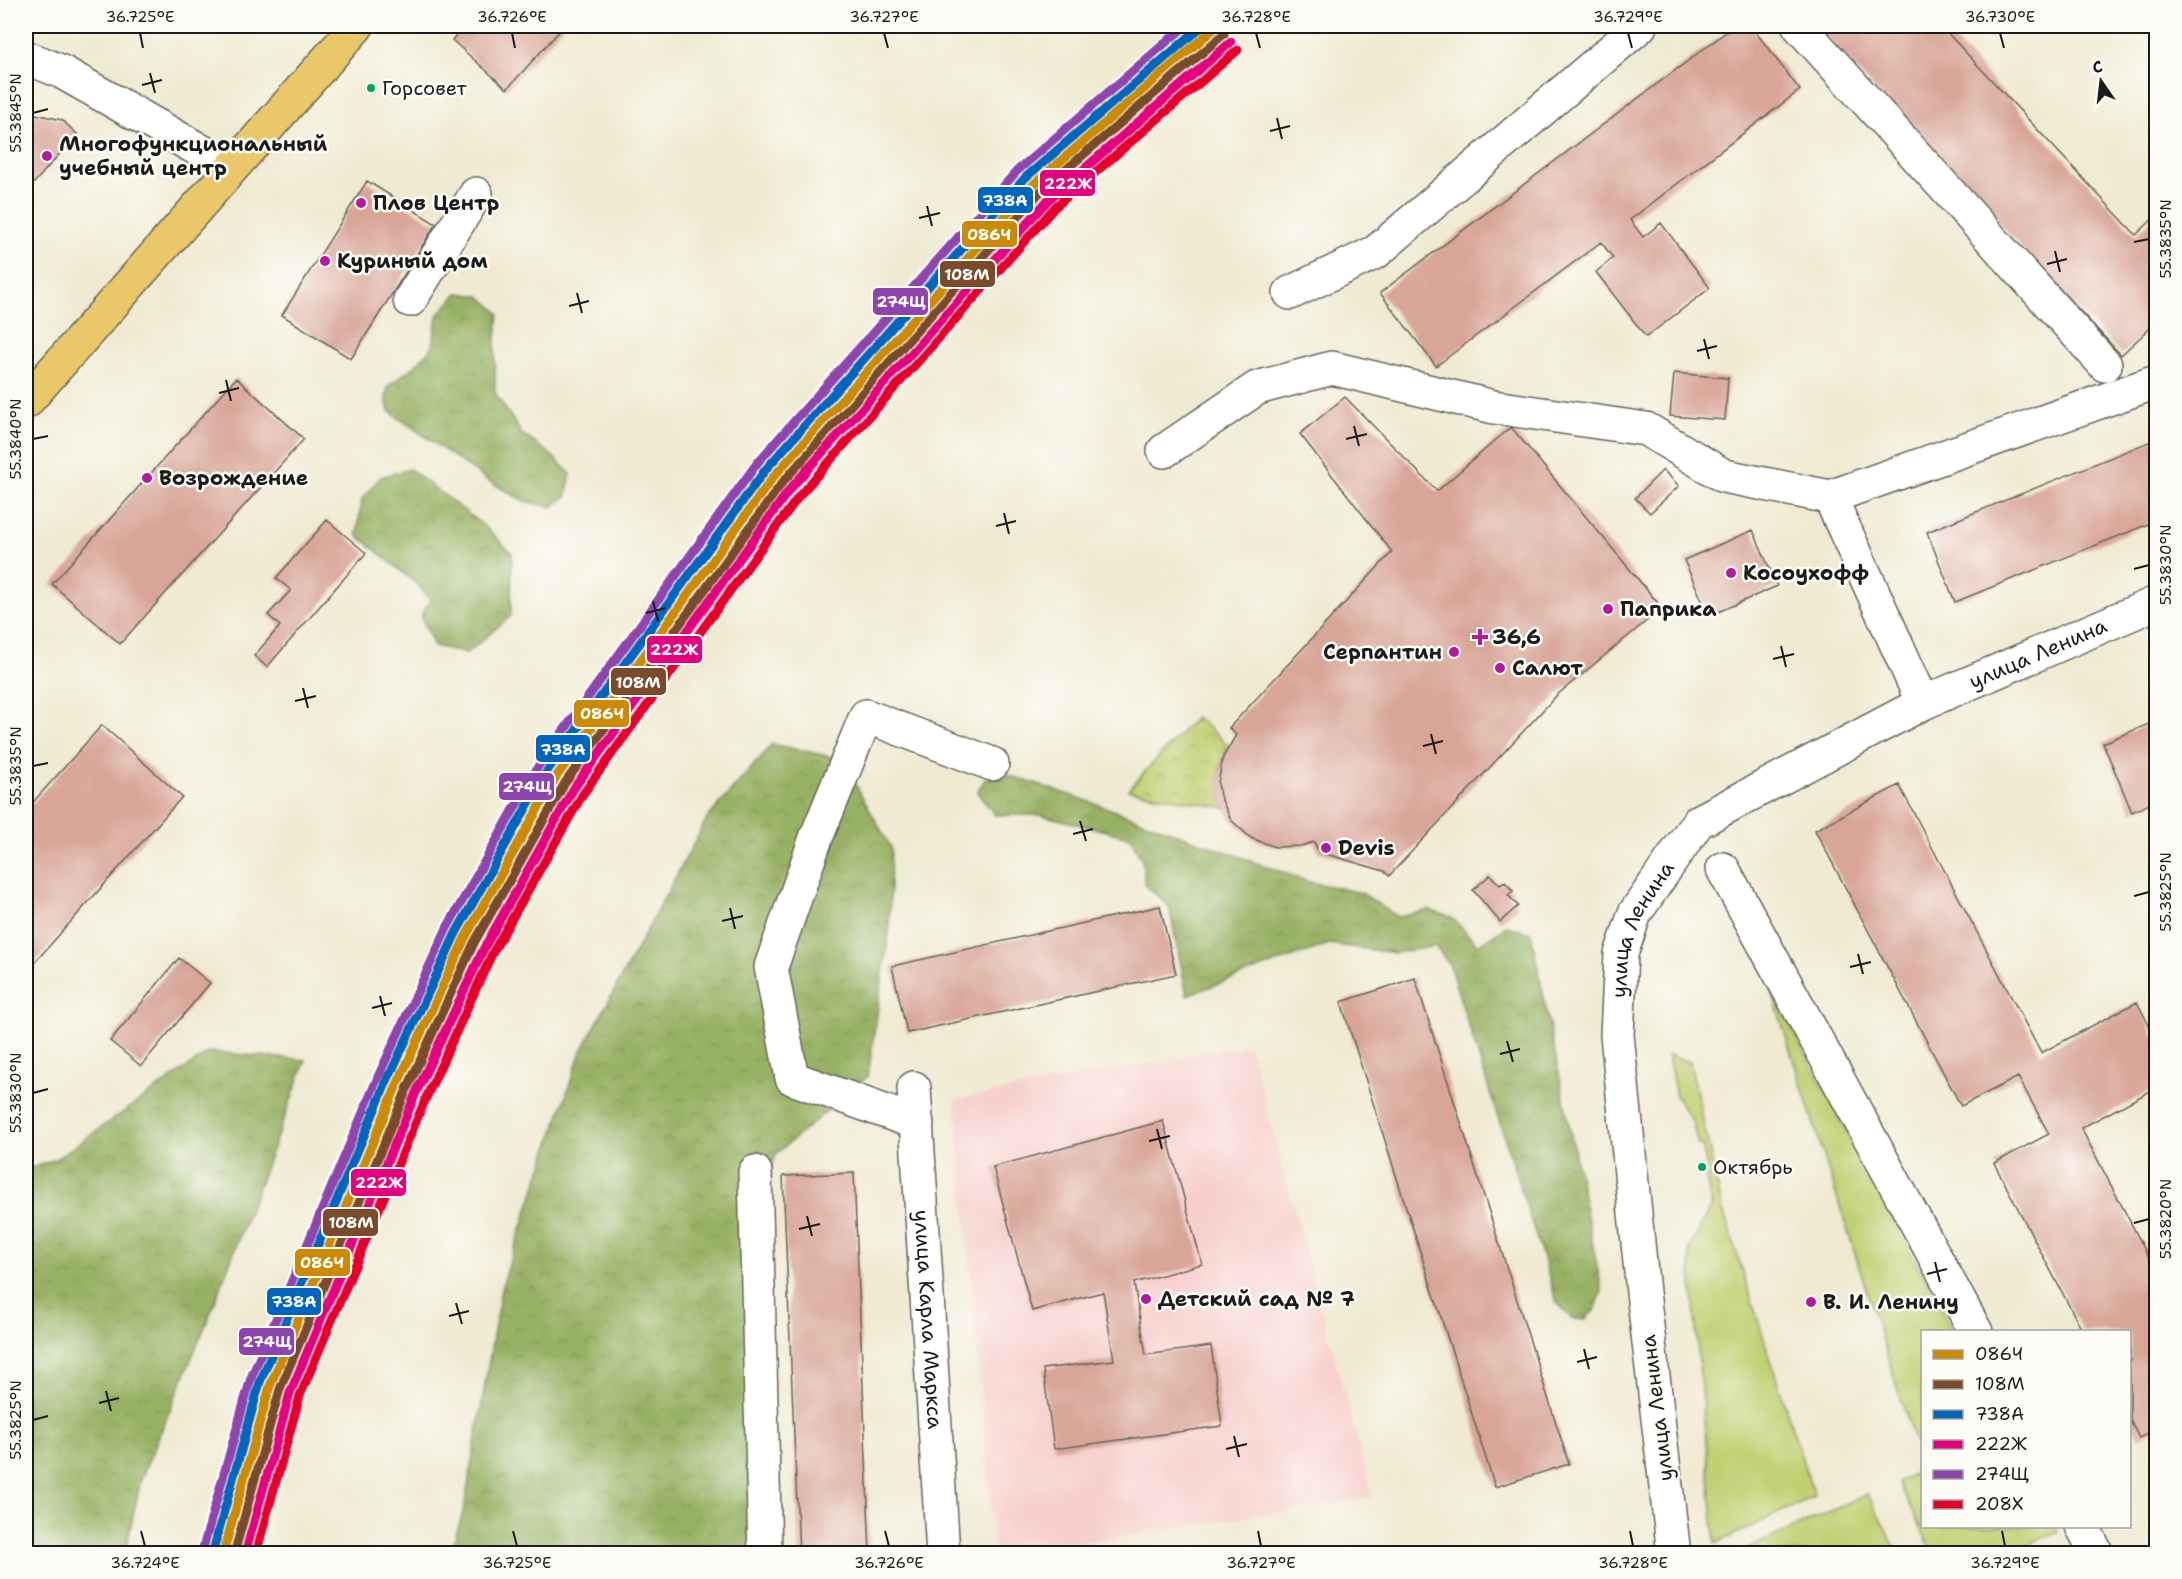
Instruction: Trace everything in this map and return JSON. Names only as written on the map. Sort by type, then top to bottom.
[{"type":"main road","points":[[26,402],[357,26]]},
{"type":"street","points":[[1290,293],[1376,252],[1640,26]]},
{"type":"street","points":[[1799,26],[2105,365]]},
{"type":"street","points":[[26,57],[62,72],[231,168]]},
{"type":"street","points":[[410,300],[477,194]]},
{"type":"street","points":[[1164,451],[1257,388],[1332,368],[1494,407],[1646,429],[1724,476],[1830,497],[2157,382]]},
{"type":"street","points":[[1830,497],[1923,703]]},
{"type":"street","name":"улица Ленина","points":[[1674,1554],[1643,1292],[1617,1035],[1622,954],[1635,913],[1698,822],[1923,703],[2157,603]]},
{"type":"street","points":[[917,1123],[792,1078],[771,967],[816,838],[866,716],[992,764]]},
{"type":"street","points":[[1724,869],[1975,1330]]},
{"type":"street","name":"улица Карла Маркса","points":[[914,1088],[943,1554]]},
{"type":"street","points":[[755,1172],[765,1554]]},
{"type":"street","points":[[2083,1528],[2097,1554]]},
{"type":"shaded area","name":"Детский сад № 7","points":[[1249,1045],[1373,1497],[1018,1553],[995,1553],[955,1100]]},
{"type":"green space","points":[[458,293],[480,296],[499,313],[495,346],[495,393],[522,434],[549,453],[571,474],[566,497],[552,507],[524,501],[487,480],[389,411],[386,398],[388,386],[416,365],[433,346],[437,316]]},
{"type":"green space","points":[[410,469],[484,526],[512,553],[511,616],[467,653],[434,646],[421,616],[430,600],[419,586],[357,535],[362,499],[381,477]]},
{"type":"green space","points":[[1196,717],[1228,745],[1219,777],[1220,792],[1225,808],[1128,790]]},
{"type":"green space","points":[[772,744],[841,759],[891,848],[889,932],[868,1076],[776,1154],[745,1247],[756,1553],[450,1554],[464,1509],[501,1289],[580,1054],[707,819]]},
{"type":"green space","points":[[1008,775],[1088,801],[1306,881],[1362,893],[1397,917],[1430,910],[1452,918],[1478,945],[1506,926],[1531,933],[1602,1291],[1595,1310],[1585,1319],[1572,1319],[1557,1302],[1449,964],[1435,946],[1395,953],[1329,944],[1187,995],[1169,906],[1145,885],[1142,860],[1130,837],[1041,815],[995,815],[977,792],[986,778]]},
{"type":"green space","points":[[1771,989],[1952,1330],[1921,1330],[1921,1440],[1915,1443]]},
{"type":"green space","points":[[209,1052],[306,1060],[213,1307],[141,1479],[125,1553],[26,1553],[26,1170],[56,1159]]},
{"type":"green space","points":[[1668,1055],[1690,1062],[1722,1207],[1814,1496],[1715,1544],[1689,1249],[1712,1206],[1702,1145],[1698,1145],[1693,1123],[1676,1096]]},
{"type":"green space","points":[[1921,1470],[1921,1528],[2056,1528],[2058,1531],[2009,1553],[1933,1553],[1898,1482]]},
{"type":"green space","points":[[1868,1494],[1898,1553],[1739,1553]]},
{"type":"building","points":[[464,26],[564,26],[507,89],[452,40]]},
{"type":"building","points":[[1734,26],[1751,26],[1800,90],[1630,220],[1643,237],[1661,223],[1710,288],[1646,337],[1596,272],[1613,258],[1601,242],[1436,366],[1380,293]]},
{"type":"building","points":[[1816,26],[1941,26],[2136,235],[2156,216],[2156,323],[2121,355]]},
{"type":"building","points":[[26,108],[31,113],[62,120],[77,134],[26,192]]},
{"type":"building","points":[[367,181],[436,224],[351,359],[282,315]]},
{"type":"building","points":[[1674,373],[1728,378],[1725,420],[1670,416]]},
{"type":"building","points":[[236,378],[304,439],[120,644],[52,584]]},
{"type":"building","name":"Серпантин","points":[[1345,397],[1437,491],[1511,427],[1662,608],[1557,695],[1389,876],[1384,871],[1319,852],[1314,842],[1301,846],[1275,847],[1251,838],[1231,820],[1220,796],[1218,783],[1223,757],[1236,735],[1229,728],[1392,552],[1300,434]]},
{"type":"building","points":[[2156,439],[2156,521],[1955,602],[1927,532]]},
{"type":"building","points":[[1663,470],[1679,486],[1650,513],[1635,498]]},
{"type":"building","points":[[327,520],[366,553],[267,667],[254,656],[280,626],[268,615],[291,590],[276,578]]},
{"type":"building","name":"Косоухофф","points":[[1753,530],[1777,586],[1709,616],[1684,560]]},
{"type":"building","points":[[2156,721],[2156,801],[2132,812],[2103,743]]},
{"type":"building","points":[[102,725],[182,797],[26,972],[26,810]]},
{"type":"building","points":[[1899,785],[2041,1053],[2137,1002],[2156,1039],[2156,1088],[2081,1128],[2156,1271],[2156,1429],[2139,1438],[2131,1422],[2131,1330],[2082,1330],[1994,1163],[2049,1134],[2018,1077],[1961,1106],[1815,830]]},
{"type":"building","points":[[1490,875],[1500,885],[1505,882],[1513,891],[1508,895],[1518,906],[1500,922],[1473,890]]},
{"type":"building","points":[[1160,906],[1176,974],[907,1033],[892,966]]},
{"type":"building","points":[[179,958],[210,983],[141,1066],[110,1041]]},
{"type":"building","points":[[1415,978],[1569,1464],[1495,1487],[1341,1002]]},
{"type":"building","points":[[1163,1121],[1202,1264],[1134,1283],[1146,1355],[1211,1346],[1222,1426],[1054,1449],[1043,1369],[1114,1360],[1103,1292],[1032,1311],[993,1167]]},
{"type":"building","points":[[854,1173],[870,1554],[799,1554],[783,1176]]},
{"type":"transit line","name":"274Щ","points":[[203,1548],[251,1378],[378,1077],[447,928],[539,765],[758,462],[1017,171],[1185,26]]},
{"type":"transit line","name":"738А","points":[[213,1551],[260,1382],[387,1081],[456,933],[547,771],[766,469],[1025,178],[1202,26]]},
{"type":"transit line","name":"086Ч","points":[[223,1554],[270,1386],[397,1085],[465,938],[556,777],[774,476],[1033,185],[1217,26]]},
{"type":"transit line","name":"108М","points":[[234,1554],[280,1389],[407,1089],[474,943],[565,783],[782,483],[1040,192],[1224,34]]},
{"type":"transit line","name":"222Ж","points":[[245,1554],[290,1393],[416,1093],[484,948],[574,788],[790,489],[1048,200],[1231,42]]},
{"type":"transit line","name":"208Х","points":[[256,1554],[300,1396],[426,1098],[493,952],[583,794],[799,496],[1055,207],[1238,50]]},
{"type":"place","name":"Горсовет","points":[[371,88]]},
{"type":"place","name":"Многофункциональный учебный центр","points":[[47,156]]},
{"type":"place","name":"Плов Центр","points":[[361,203]]},
{"type":"place","name":"Куриный дом","points":[[325,261]]},
{"type":"place","name":"Возрождение","points":[[147,478]]},
{"type":"place","name":"Косоухофф","points":[[1731,573]]},
{"type":"place","name":"Паприка","points":[[1608,609]]},
{"type":"place","name":"36,6","points":[[1480,637]]},
{"type":"place","name":"Серпантин","points":[[1454,652]]},
{"type":"place","name":"Салют","points":[[1500,668]]},
{"type":"place","name":"Devis","points":[[1326,848]]},
{"type":"place","name":"Октябрь","points":[[1702,1167]]},
{"type":"place","name":"Детский сад № 7","points":[[1146,1299]]},
{"type":"place","name":"В. И. Ленину","points":[[1811,1302]]}]
